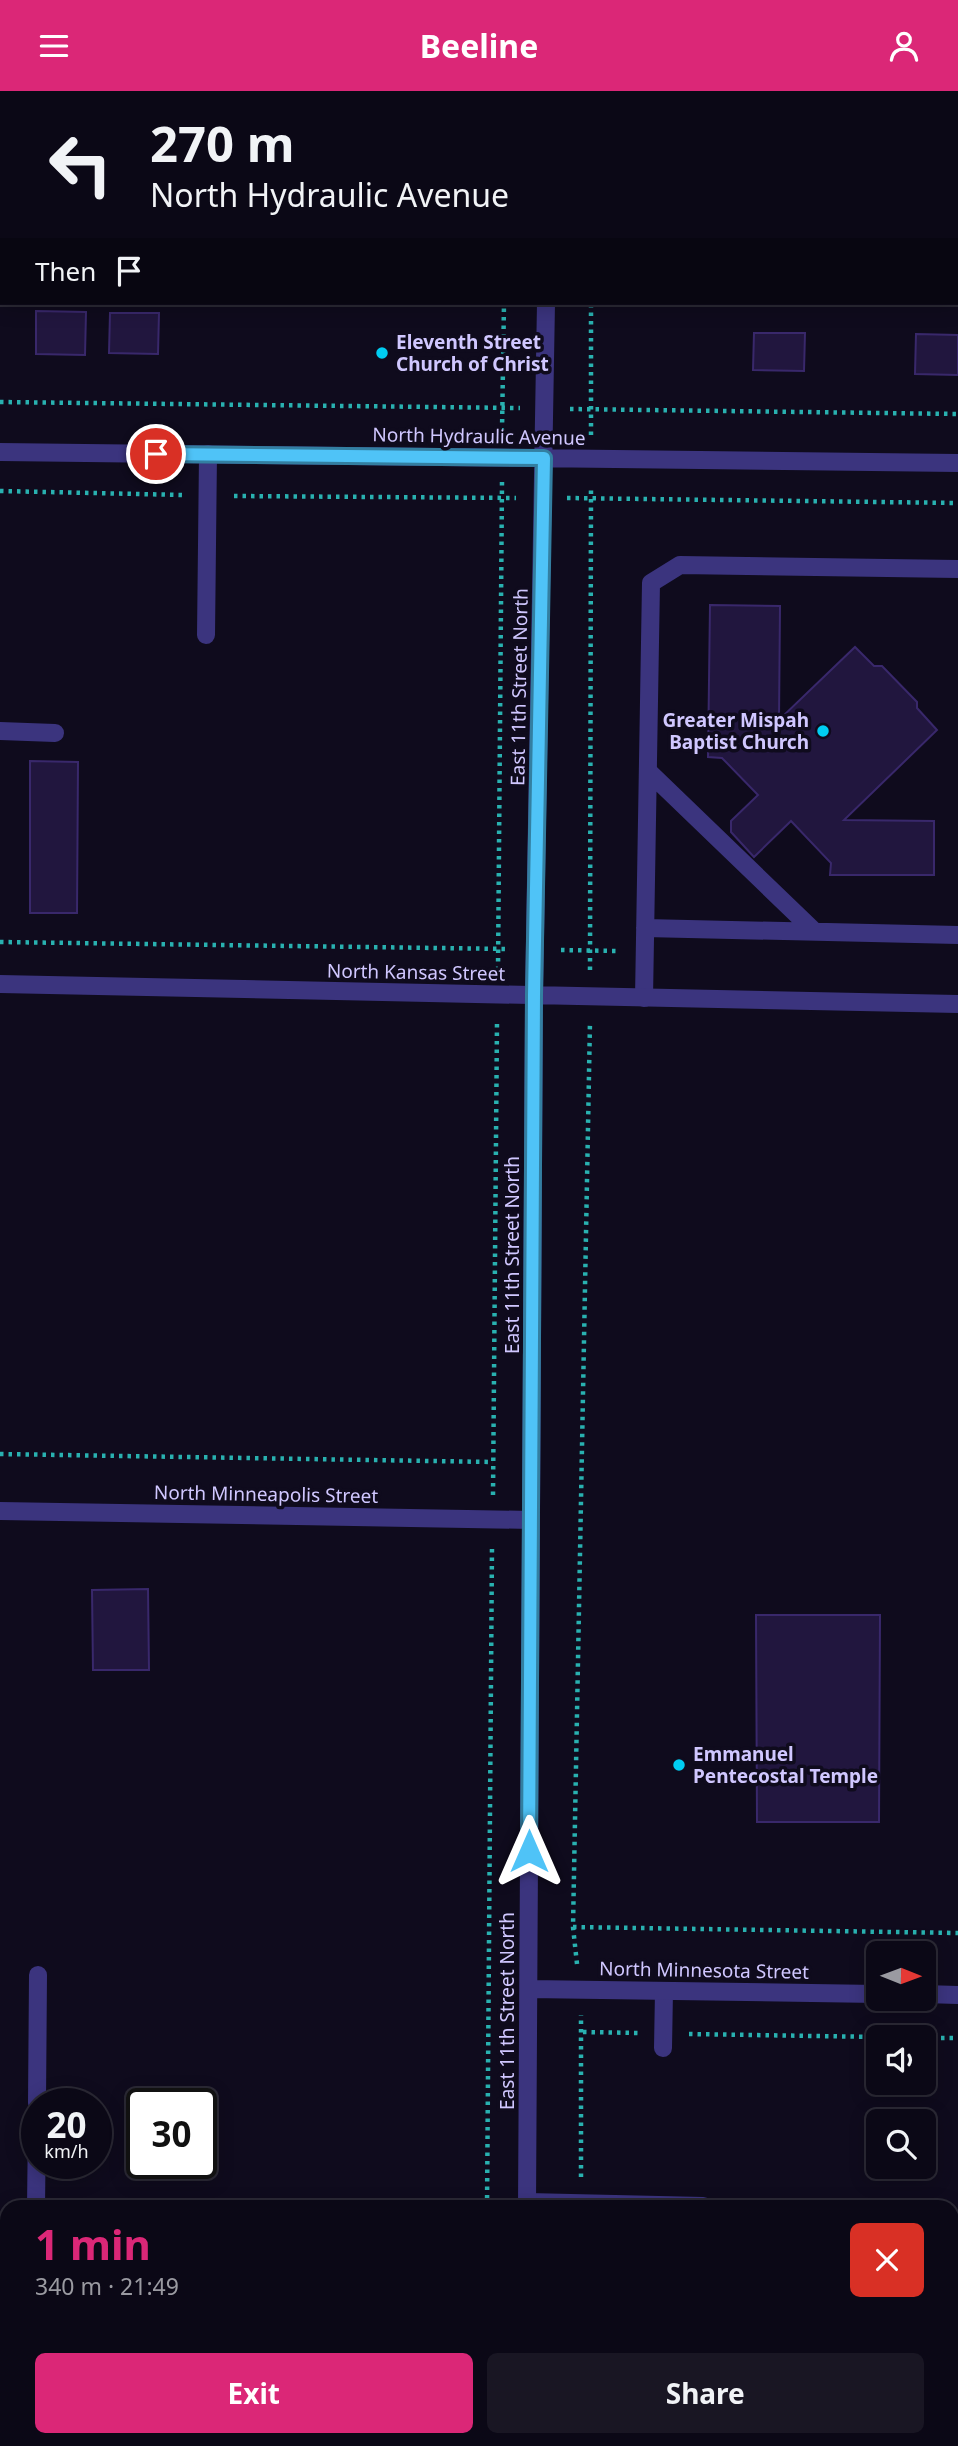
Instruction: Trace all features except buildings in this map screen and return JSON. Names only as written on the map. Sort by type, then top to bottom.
[{"type":"street","name":"East 11th Street North","points":[[527,2200],[534,995],[546,305]]},
{"type":"street","name":"North Hydraulic Avenue","points":[[0,452],[958,463]]},
{"type":"street","points":[[206,635],[208,454]]},
{"type":"street","points":[[644,997],[651,583],[680,565],[958,569]]},
{"type":"street","points":[[0,731],[55,733]]},
{"type":"street","points":[[648,771],[814,931]]},
{"type":"street","points":[[645,927],[958,935]]},
{"type":"street","name":"North Kansas Street","points":[[0,984],[958,1004]]},
{"type":"street","name":"North Minneapolis Street","points":[[0,1511],[531,1520]]},
{"type":"street","points":[[37,2088],[38,1975]]},
{"type":"street","name":"North Minnesota Street","points":[[529,1989],[866,1994]]},
{"type":"street","points":[[663,2041],[664,1991]]},
{"type":"street","points":[[936,1994],[958,1995]]},
{"type":"street","points":[[36,2179],[36,2200]]},
{"type":"path","points":[[486,2200],[504,305]]},
{"type":"path","points":[[580,2200],[583,2032],[573,1927],[590,996],[591,305]]},
{"type":"path","points":[[0,402],[958,414]]},
{"type":"path","points":[[0,491],[208,496],[958,503]]},
{"type":"path","points":[[0,942],[645,951]]},
{"type":"path","points":[[0,1454],[493,1462]]},
{"type":"path","points":[[573,1927],[958,1934]]},
{"type":"path","points":[[583,2032],[663,2041],[866,2037]]},
{"type":"path","points":[[936,2038],[958,2038]]},
{"type":"place","name":"Eleventh Street Church of Christ","points":[[382,353]]},
{"type":"place","name":"Greater Mispah Baptist Church","points":[[823,731]]},
{"type":"place","name":"Emmanuel Pentecostal Temple","points":[[679,1765]]},
{"type":"route","points":[[156,454],[544,458],[534,995],[529,1851]]}]
